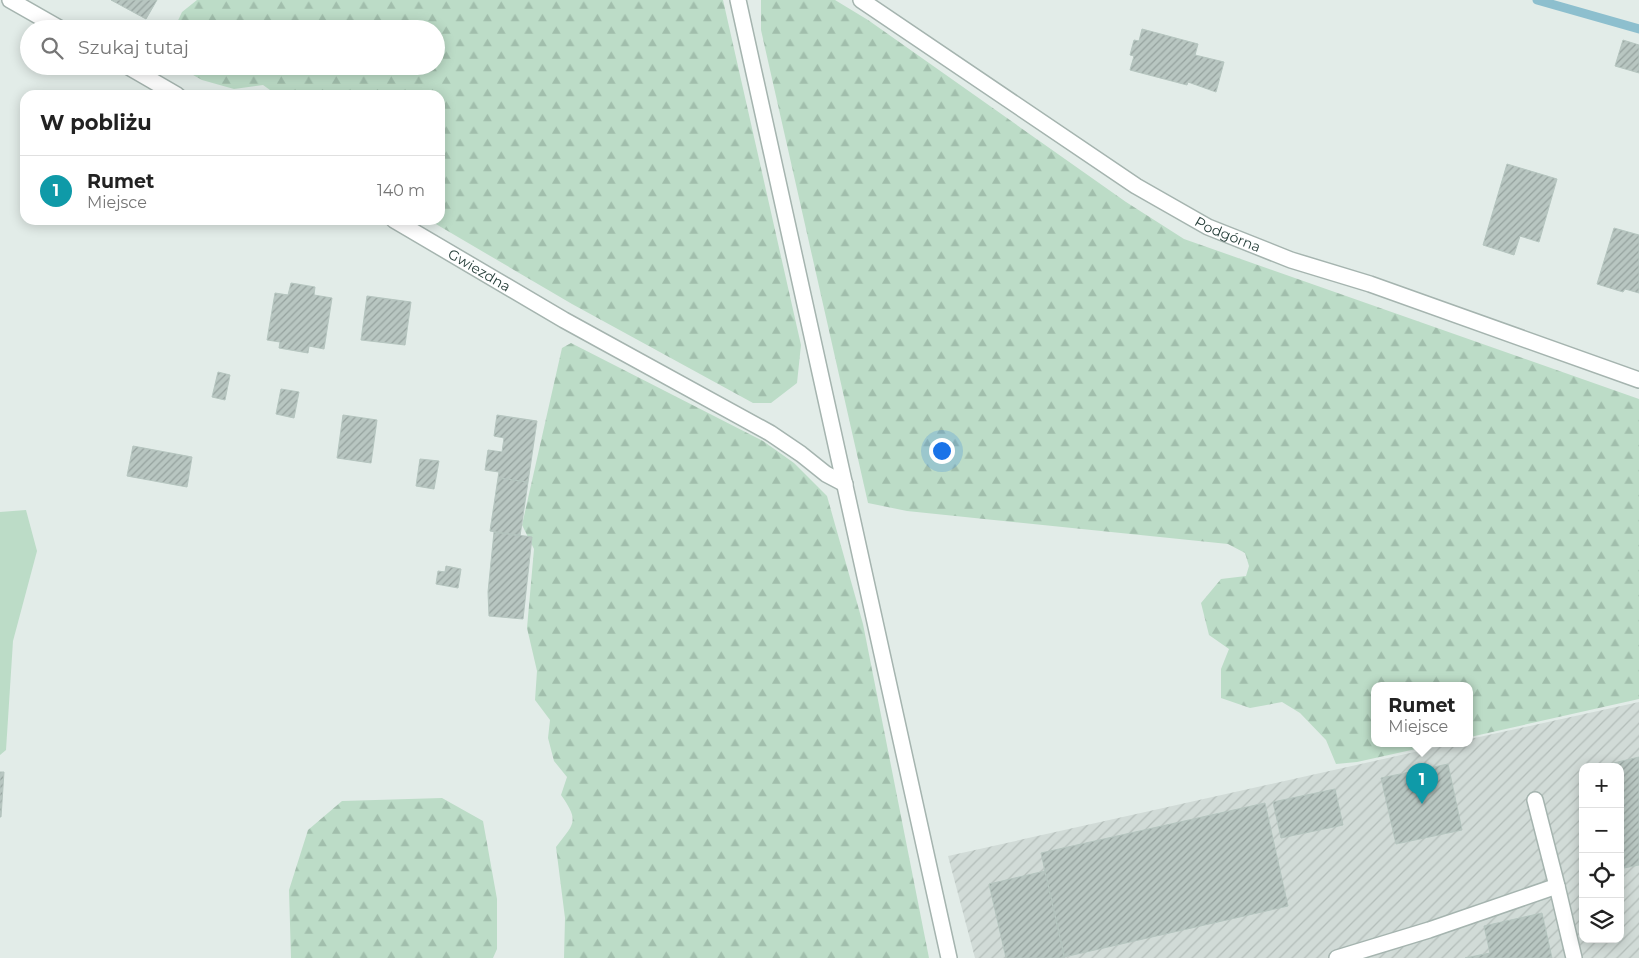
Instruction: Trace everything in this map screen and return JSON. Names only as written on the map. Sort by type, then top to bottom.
[{"type":"street","points":[[10,0],[45,20]]},
{"type":"street","points":[[738,0],[949,958]]},
{"type":"street","name":"Podgórna","points":[[861,0],[1136,186],[1208,227],[1291,260],[1370,284],[1639,380]]},
{"type":"street","points":[[143,75],[168,90]]},
{"type":"street","name":"Gwiezdna","points":[[402,225],[564,320],[770,433],[826,474],[845,484]]},
{"type":"street","points":[[1535,800],[1574,958]]},
{"type":"street","points":[[1337,958],[1429,930],[1557,886]]},
{"type":"shaded area","points":[[1639,702],[1639,958],[975,958],[948,856],[1437,747],[1473,747],[1473,738]]},
{"type":"green space","points":[[197,0],[723,0],[801,345],[797,383],[771,403],[753,403],[572,304],[438,225],[445,225],[445,90],[270,90],[263,85],[234,89],[202,80],[193,75],[445,75],[445,20],[178,20],[182,12]]},
{"type":"green space","points":[[761,0],[835,0],[868,20],[1126,202],[1184,239],[1639,399],[1639,699],[1473,736],[1473,682],[1371,682],[1371,747],[1425,747],[1357,762],[1336,764],[1326,740],[1300,713],[1282,702],[1250,708],[1221,698],[1221,669],[1229,649],[1209,635],[1201,603],[1221,579],[1246,576],[1249,566],[1245,553],[1228,544],[907,511],[868,503],[761,30]]},
{"type":"green space","points":[[571,343],[763,441],[794,463],[827,496],[863,624],[929,958],[564,958],[565,918],[556,847],[571,827],[573,817],[561,795],[567,777],[554,761],[548,738],[550,720],[535,700],[537,671],[527,628],[534,549],[522,525],[562,348]]},
{"type":"green space","points":[[26,510],[37,551],[13,641],[6,750],[0,755],[0,512]]},
{"type":"green space","points":[[442,798],[483,821],[497,899],[497,949],[493,958],[291,958],[289,890],[308,830],[342,801]]},
{"type":"building","points":[[111,0],[157,0],[146,19]]},
{"type":"building","points":[[1142,29],[1198,44],[1195,55],[1224,62],[1216,92],[1188,82],[1187,85],[1130,70],[1134,56],[1130,55],[1134,40],[1139,41]]},
{"type":"building","points":[[1623,40],[1639,45],[1639,73],[1615,66]]},
{"type":"building","points":[[1507,164],[1557,179],[1539,242],[1520,236],[1514,255],[1483,245]]},
{"type":"building","points":[[1614,228],[1639,235],[1639,293],[1625,289],[1623,292],[1597,284]]},
{"type":"building","points":[[291,283],[315,287],[314,295],[332,298],[324,349],[309,346],[308,353],[279,348],[280,342],[267,340],[275,293],[288,295]]},
{"type":"building","points":[[367,296],[411,302],[405,345],[361,340]]},
{"type":"building","points":[[218,372],[230,375],[225,400],[212,397]]},
{"type":"building","points":[[281,389],[299,392],[294,418],[276,414]]},
{"type":"building","points":[[343,415],[377,420],[371,463],[337,458]]},
{"type":"building","points":[[497,415],[537,421],[528,482],[498,478],[499,472],[485,470],[488,450],[502,452],[504,438],[494,436]]},
{"type":"building","points":[[133,446],[192,457],[187,487],[127,476]]},
{"type":"building","points":[[420,459],[439,461],[434,489],[416,486]]},
{"type":"building","points":[[498,478],[528,482],[520,536],[490,531]]},
{"type":"building","points":[[494,532],[532,537],[523,619],[489,616],[488,592]]},
{"type":"building","points":[[446,566],[461,569],[458,588],[436,584],[438,571],[445,572]]},
{"type":"building","points":[[1639,757],[1639,865],[1624,868],[1624,763],[1614,763]]},
{"type":"building","points":[[1448,764],[1462,830],[1396,844],[1381,778]]},
{"type":"building","points":[[0,772],[4,772],[1,817],[0,817]]},
{"type":"building","points":[[1335,789],[1343,825],[1281,838],[1273,802]]},
{"type":"building","points":[[1265,803],[1288,906],[1064,957],[1041,853]]},
{"type":"building","points":[[1045,871],[1065,958],[1006,958],[989,884]]},
{"type":"building","points":[[1542,913],[1552,958],[1465,958],[1490,953],[1484,926]]},
{"type":"waterway","points":[[1537,0],[1639,29]]},
{"type":"place","name":"Rumet","points":[[1422,804]]}]
